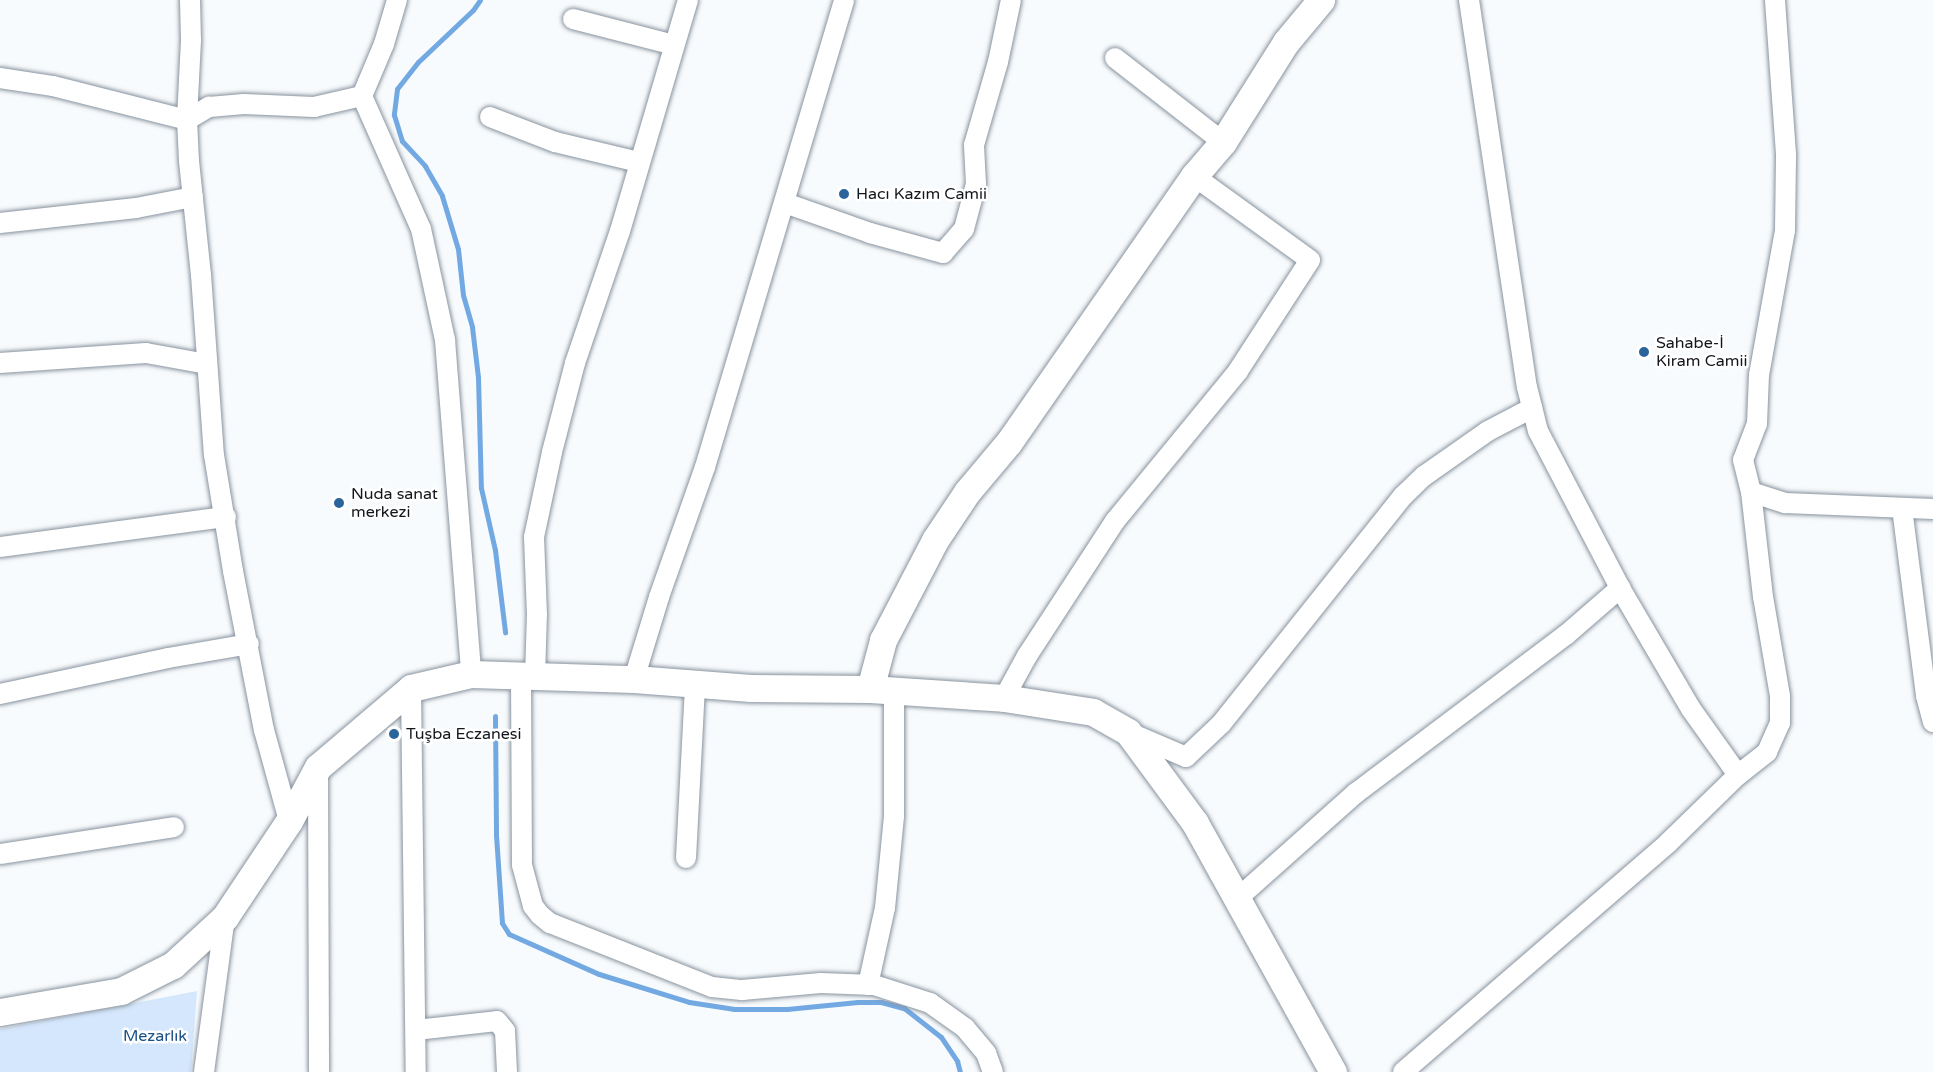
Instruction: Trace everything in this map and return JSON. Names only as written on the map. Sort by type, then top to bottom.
[{"type":"street","points":[[190,0],[191,40],[187,120],[214,455],[226,517],[233,571],[264,730],[289,821]]},
{"type":"street","points":[[397,0],[381,53],[362,96],[421,229],[445,340],[471,674]]},
{"type":"street","points":[[688,0],[620,231],[575,363],[552,452],[534,537],[537,615],[528,676],[522,865],[533,906],[550,923],[712,987],[742,990],[821,983],[868,985],[930,1003],[965,1028],[986,1053],[993,1072]]},
{"type":"street","points":[[634,679],[705,467],[844,0]]},
{"type":"street","points":[[785,203],[870,233],[944,253],[964,229],[976,184],[974,145],[998,62],[1011,0]]},
{"type":"street","points":[[868,985],[885,908],[894,816],[882,690],[883,640],[935,540],[966,492],[1009,442],[1194,176],[1223,142],[1286,42],[1321,0]]},
{"type":"street","points":[[1469,0],[1520,340],[1538,431],[1620,588],[1691,710],[1738,775]]},
{"type":"street","points":[[1403,1072],[1660,850],[1738,775],[1767,752],[1780,723],[1780,696],[1763,597],[1751,492],[1743,460],[1756,424],[1760,375],[1785,230],[1786,154],[1775,0]]},
{"type":"street","points":[[573,19],[674,45]]},
{"type":"street","points":[[1115,57],[1223,142]]},
{"type":"street","points":[[0,78],[53,86],[187,120],[209,107],[244,104],[314,107],[362,96]]},
{"type":"street","points":[[490,117],[555,142],[639,162]]},
{"type":"street","points":[[1004,698],[1028,656],[1116,521],[1238,371],[1310,260],[1194,176]]},
{"type":"street","points":[[0,223],[136,208],[193,197]]},
{"type":"street","points":[[0,363],[146,353],[207,364]]},
{"type":"street","points":[[0,1012],[121,991],[173,965],[225,916],[289,821],[318,767],[411,688],[471,674],[634,679],[751,688],[882,690],[1004,698],[1094,712],[1128,732],[1186,757],[1221,724],[1403,496],[1424,476],[1488,431],[1532,408]]},
{"type":"street","points":[[1751,492],[1785,502],[1933,509]]},
{"type":"street","points":[[1902,508],[1933,722]]},
{"type":"street","points":[[0,547],[226,517]]},
{"type":"street","points":[[1239,898],[1356,792],[1566,635],[1620,588]]},
{"type":"street","points":[[0,694],[168,658],[249,644]]},
{"type":"street","points":[[687,858],[695,684]]},
{"type":"street","points":[[411,688],[416,1072]]},
{"type":"street","points":[[1128,732],[1195,823],[1239,898],[1333,1072]]},
{"type":"street","points":[[318,767],[319,1072]]},
{"type":"street","points":[[0,854],[174,827]]},
{"type":"street","points":[[204,1072],[225,916]]},
{"type":"street","points":[[416,1030],[497,1022],[505,1031],[507,1072]]},
{"type":"green space","name":"Mezarlık","points":[[197,991],[191,1072],[0,1072],[0,1029]]},
{"type":"waterway","points":[[480,0],[473,10],[418,62],[397,89],[394,115],[402,141],[425,166],[442,196],[458,249],[463,295],[472,327],[478,377],[481,488],[495,550],[505,632]]},
{"type":"waterway","points":[[495,716],[496,835],[502,923],[509,934],[599,974],[689,1002],[734,1009],[787,1009],[858,1002],[881,1002],[904,1008],[941,1037],[957,1061],[960,1072]]},
{"type":"place","name":"Hacı Kazım Camii","points":[[844,194]]},
{"type":"place","name":"Sahabe-İ Kiram Camii","points":[[1644,352]]},
{"type":"place","name":"Nuda sanat merkezi","points":[[339,503]]},
{"type":"place","name":"Tuşba Eczanesi","points":[[394,734]]}]
